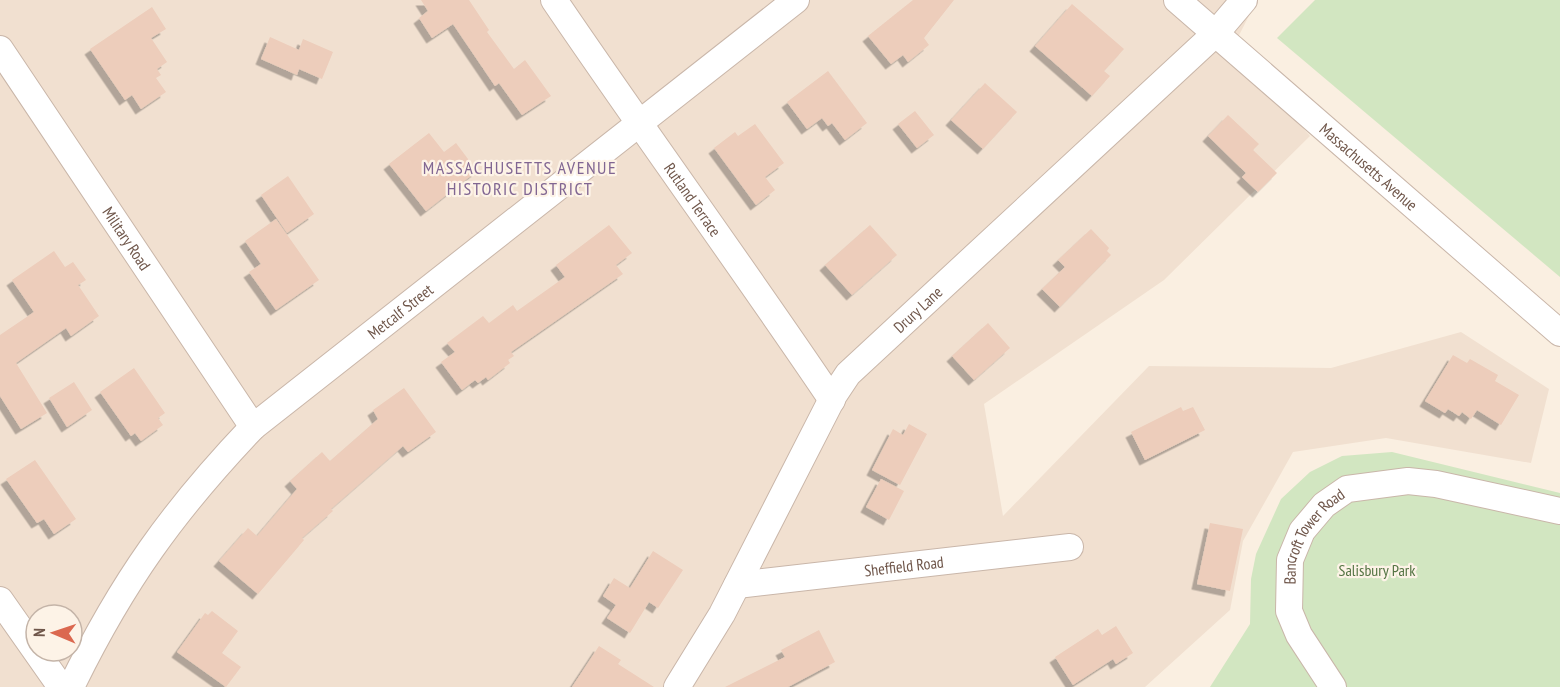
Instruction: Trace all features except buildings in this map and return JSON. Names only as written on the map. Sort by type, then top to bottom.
[{"type":"street","name":"Rutland Terrace","points":[[554,0],[639,124],[747,274],[832,400]]},
{"type":"street","name":"Metcalf Street","points":[[71,687],[98,633],[139,564],[187,499],[254,427],[796,0]]},
{"type":"street","name":"Massachusetts Avenue","points":[[1177,0],[1560,333]]},
{"type":"street","name":"Drury Lane","points":[[677,687],[737,585],[832,400],[848,374],[1216,33],[1244,0]]},
{"type":"street","name":"Military Road","points":[[0,50],[254,427]]},
{"type":"street","name":"Bancroft Tower Road","points":[[1333,687],[1299,635],[1289,611],[1290,560],[1302,531],[1324,505],[1347,489],[1408,481],[1436,484],[1560,511]]},
{"type":"street","name":"Sheffield Road","points":[[737,585],[1070,547]]},
{"type":"street","points":[[0,600],[61,687]]},
{"type":"shaded area","points":[[0,0],[1257,0],[1232,49],[1310,136],[1164,280],[984,404],[1003,516],[1149,366],[1331,368],[1461,332],[1549,389],[1531,463],[1386,438],[1293,452],[1243,541],[1230,610],[1145,687],[0,687]]},
{"type":"green space","points":[[1315,0],[1560,0],[1560,277],[1277,38]]},
{"type":"green space","name":"Salisbury Park","points":[[1392,452],[1560,493],[1560,687],[1210,687],[1250,624],[1251,579],[1256,554],[1281,499],[1310,472],[1342,456]]},
{"type":"district","name":"MASSACHUSETTS AVENUE HISTORIC DISTRICT","points":[[520,178]]}]
